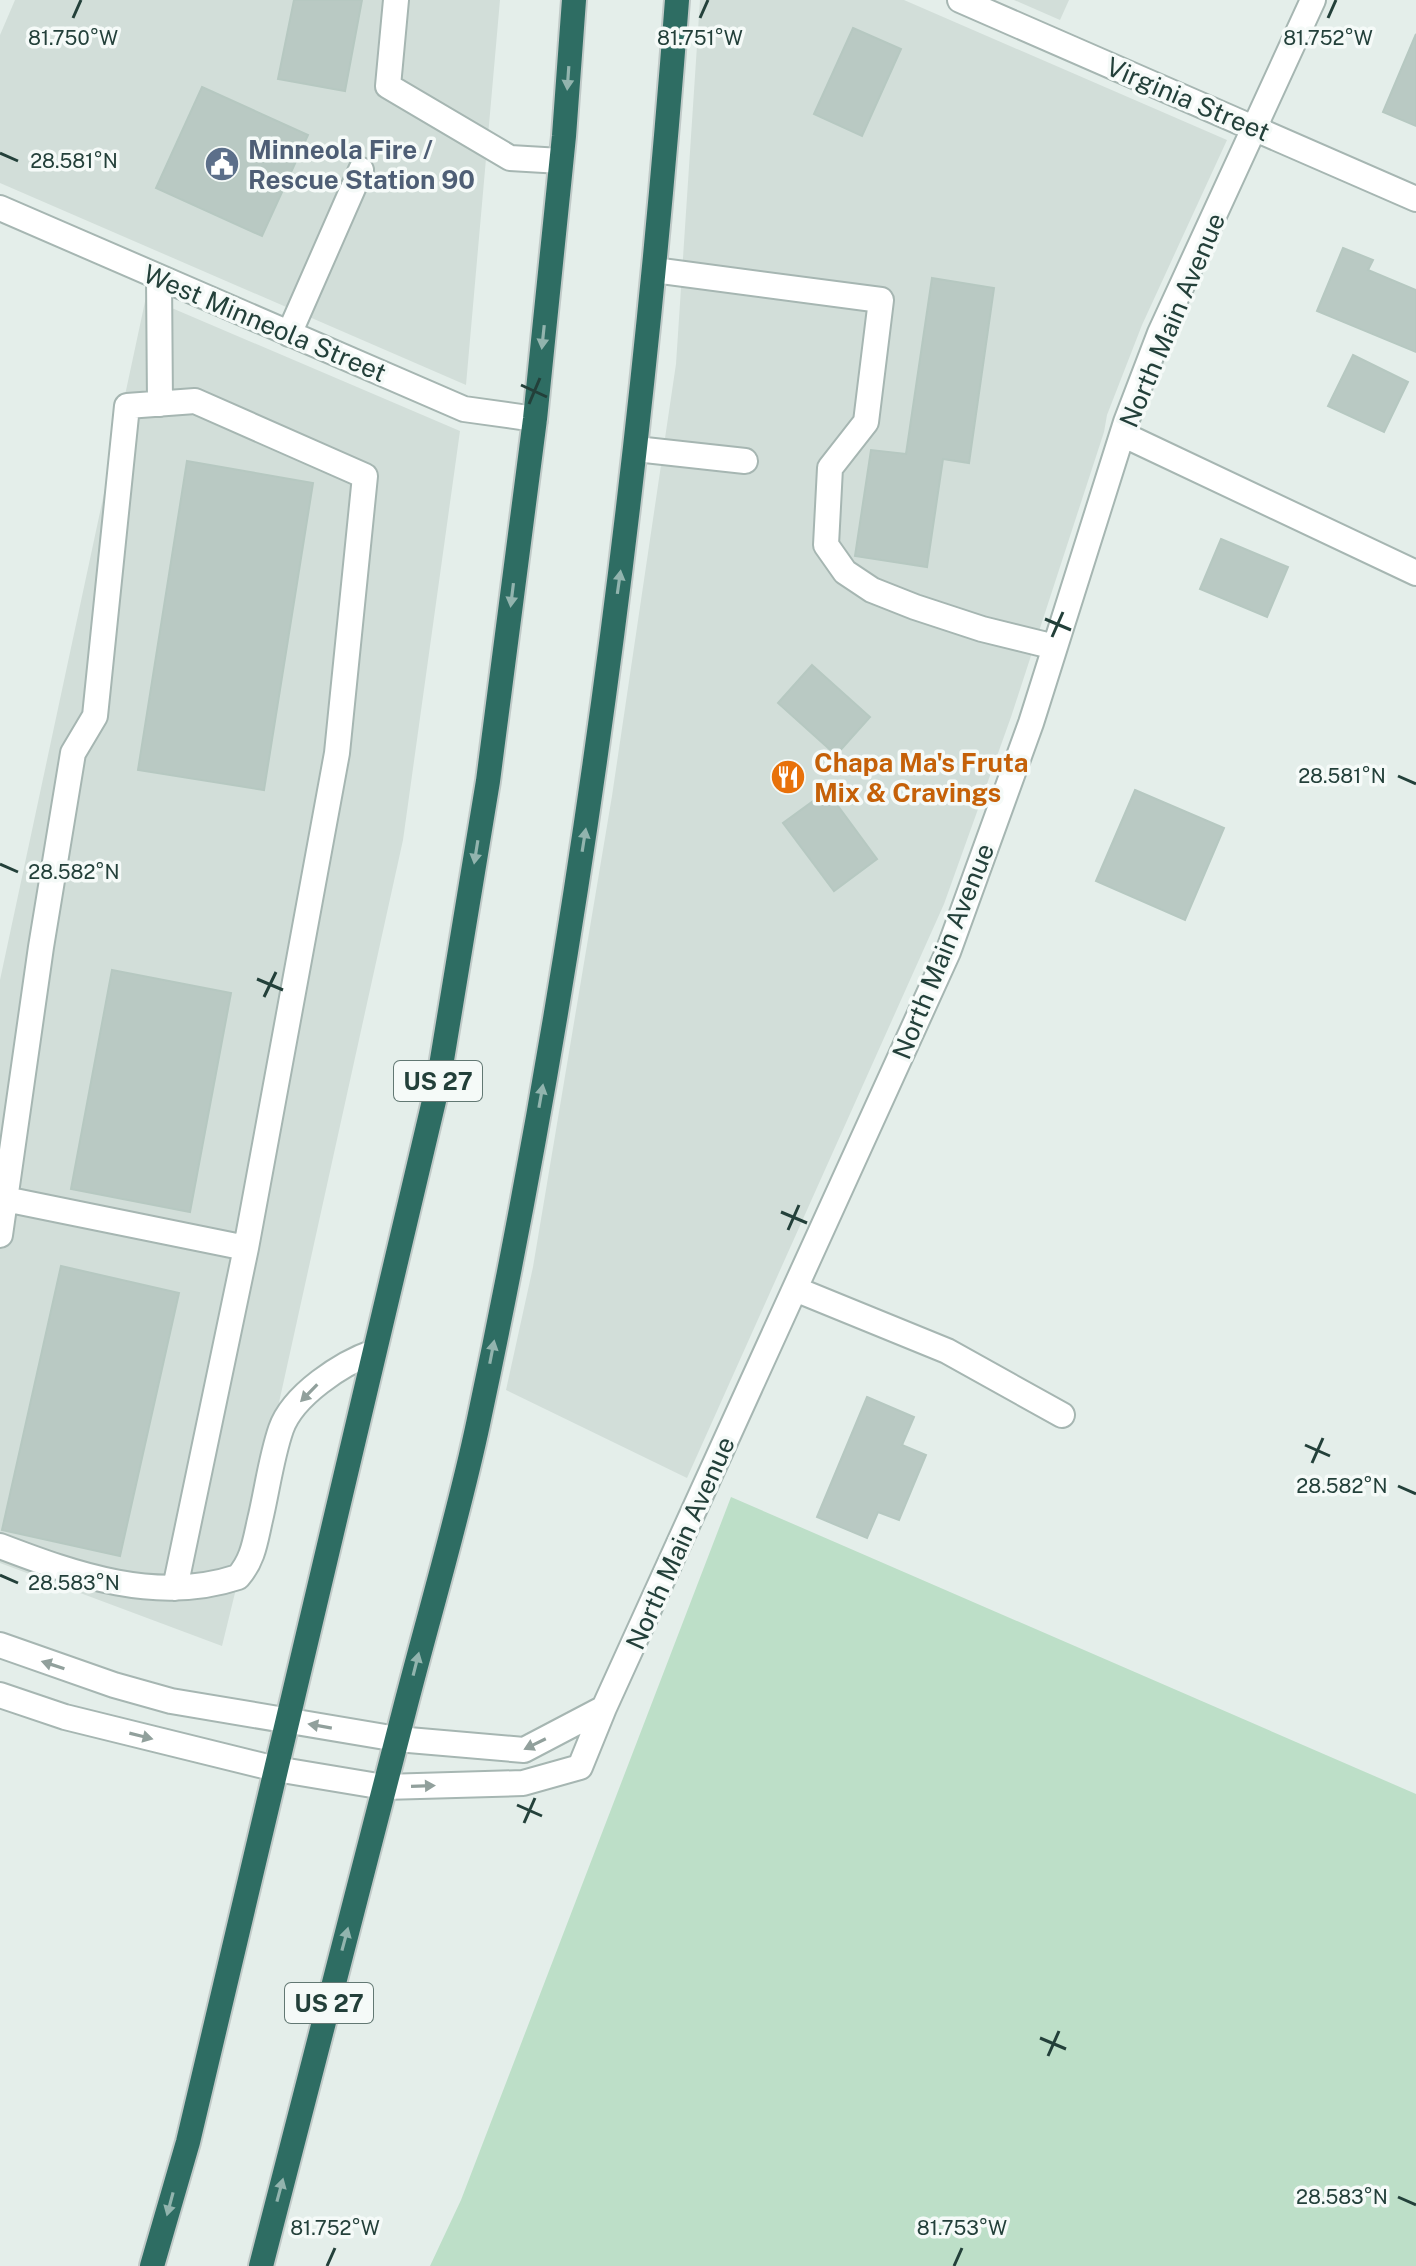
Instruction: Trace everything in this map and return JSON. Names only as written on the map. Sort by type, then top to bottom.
[{"type":"highway","name":"US 27","points":[[152,2266],[188,2142],[440,1069],[488,781],[535,419],[574,0]]},
{"type":"highway","name":"US 27","points":[[261,2266],[477,1428],[540,1104],[590,799],[636,449],[677,0]]},
{"type":"street","points":[[396,0],[388,86],[510,158],[561,161]]},
{"type":"street","name":"Virginia Street","points":[[960,0],[1416,199]]},
{"type":"street","name":"North Main Avenue","points":[[384,1787],[523,1783],[580,1767],[604,1708],[948,952],[1031,723],[1126,422],[1160,333],[1313,0]]},
{"type":"street","points":[[289,334],[361,170]]},
{"type":"street","name":"West Minneola Street","points":[[0,208],[464,409],[535,419]]},
{"type":"street","points":[[654,270],[881,300],[866,422],[830,468],[826,545],[845,572],[872,590],[982,629],[1055,647]]},
{"type":"street","points":[[159,278],[160,404]]},
{"type":"street","points":[[0,1235],[41,947],[73,753],[95,716],[127,406],[195,401],[365,476],[337,753],[246,1248],[175,1588]]},
{"type":"street","points":[[1124,435],[1416,573]]},
{"type":"street","points":[[636,449],[745,461]]},
{"type":"street","points":[[5,1199],[246,1248]]},
{"type":"street","points":[[795,1289],[947,1351],[1062,1415]]},
{"type":"street","points":[[0,1546],[72,1573],[121,1585],[175,1588],[238,1577],[248,1566],[282,1427],[298,1404],[329,1374],[356,1358],[374,1352]]},
{"type":"street","points":[[0,1645],[114,1685],[209,1708],[397,1739],[524,1750],[604,1708]]},
{"type":"street","points":[[0,1695],[65,1717],[276,1769],[384,1787]]},
{"type":"shaded area","points":[[15,0],[500,0],[466,385],[0,183],[0,35]]},
{"type":"shaded area","points":[[700,0],[904,0],[1227,140],[1142,325],[1107,415],[1011,717],[944,904],[687,1478],[506,1390],[533,1267],[612,796],[676,364]]},
{"type":"shaded area","points":[[1014,0],[1069,0],[1060,20]]},
{"type":"shaded area","points":[[146,297],[460,431],[403,840],[256,1507],[222,1646],[0,1563],[0,980]]},
{"type":"green space","points":[[731,1497],[1416,1794],[1416,2266],[430,2266],[461,2200]]},
{"type":"building","points":[[294,0],[362,0],[345,91],[278,79]]},
{"type":"building","points":[[853,28],[901,49],[862,136],[814,114]]},
{"type":"building","points":[[1416,34],[1416,126],[1383,112]]},
{"type":"building","points":[[202,87],[308,135],[262,236],[156,188]]},
{"type":"building","points":[[1343,248],[1373,260],[1368,270],[1416,290],[1416,352],[1317,311]]},
{"type":"building","points":[[932,278],[994,288],[969,463],[943,459],[927,567],[855,556],[871,450],[906,454]]},
{"type":"building","points":[[1353,355],[1408,382],[1384,432],[1328,406]]},
{"type":"building","points":[[187,461],[313,483],[264,790],[138,770]]},
{"type":"building","points":[[1221,539],[1288,567],[1267,617],[1200,589]]},
{"type":"building","points":[[812,665],[870,717],[836,755],[778,703]]},
{"type":"building","points":[[1135,790],[1224,828],[1185,920],[1096,881]]},
{"type":"building","points":[[827,791],[877,859],[834,891],[783,823]]},
{"type":"building","points":[[112,970],[231,993],[190,1212],[71,1189]]},
{"type":"building","points":[[61,1266],[179,1293],[120,1556],[2,1530]]},
{"type":"building","points":[[867,1397],[914,1417],[902,1445],[926,1455],[899,1520],[878,1512],[867,1538],[817,1517]]},
{"type":"place","name":"Minneola Fire / Rescue Station 90","points":[[222,164]]},
{"type":"place","name":"Chapa Ma's Fruta Mix & Cravings","points":[[788,777]]}]
